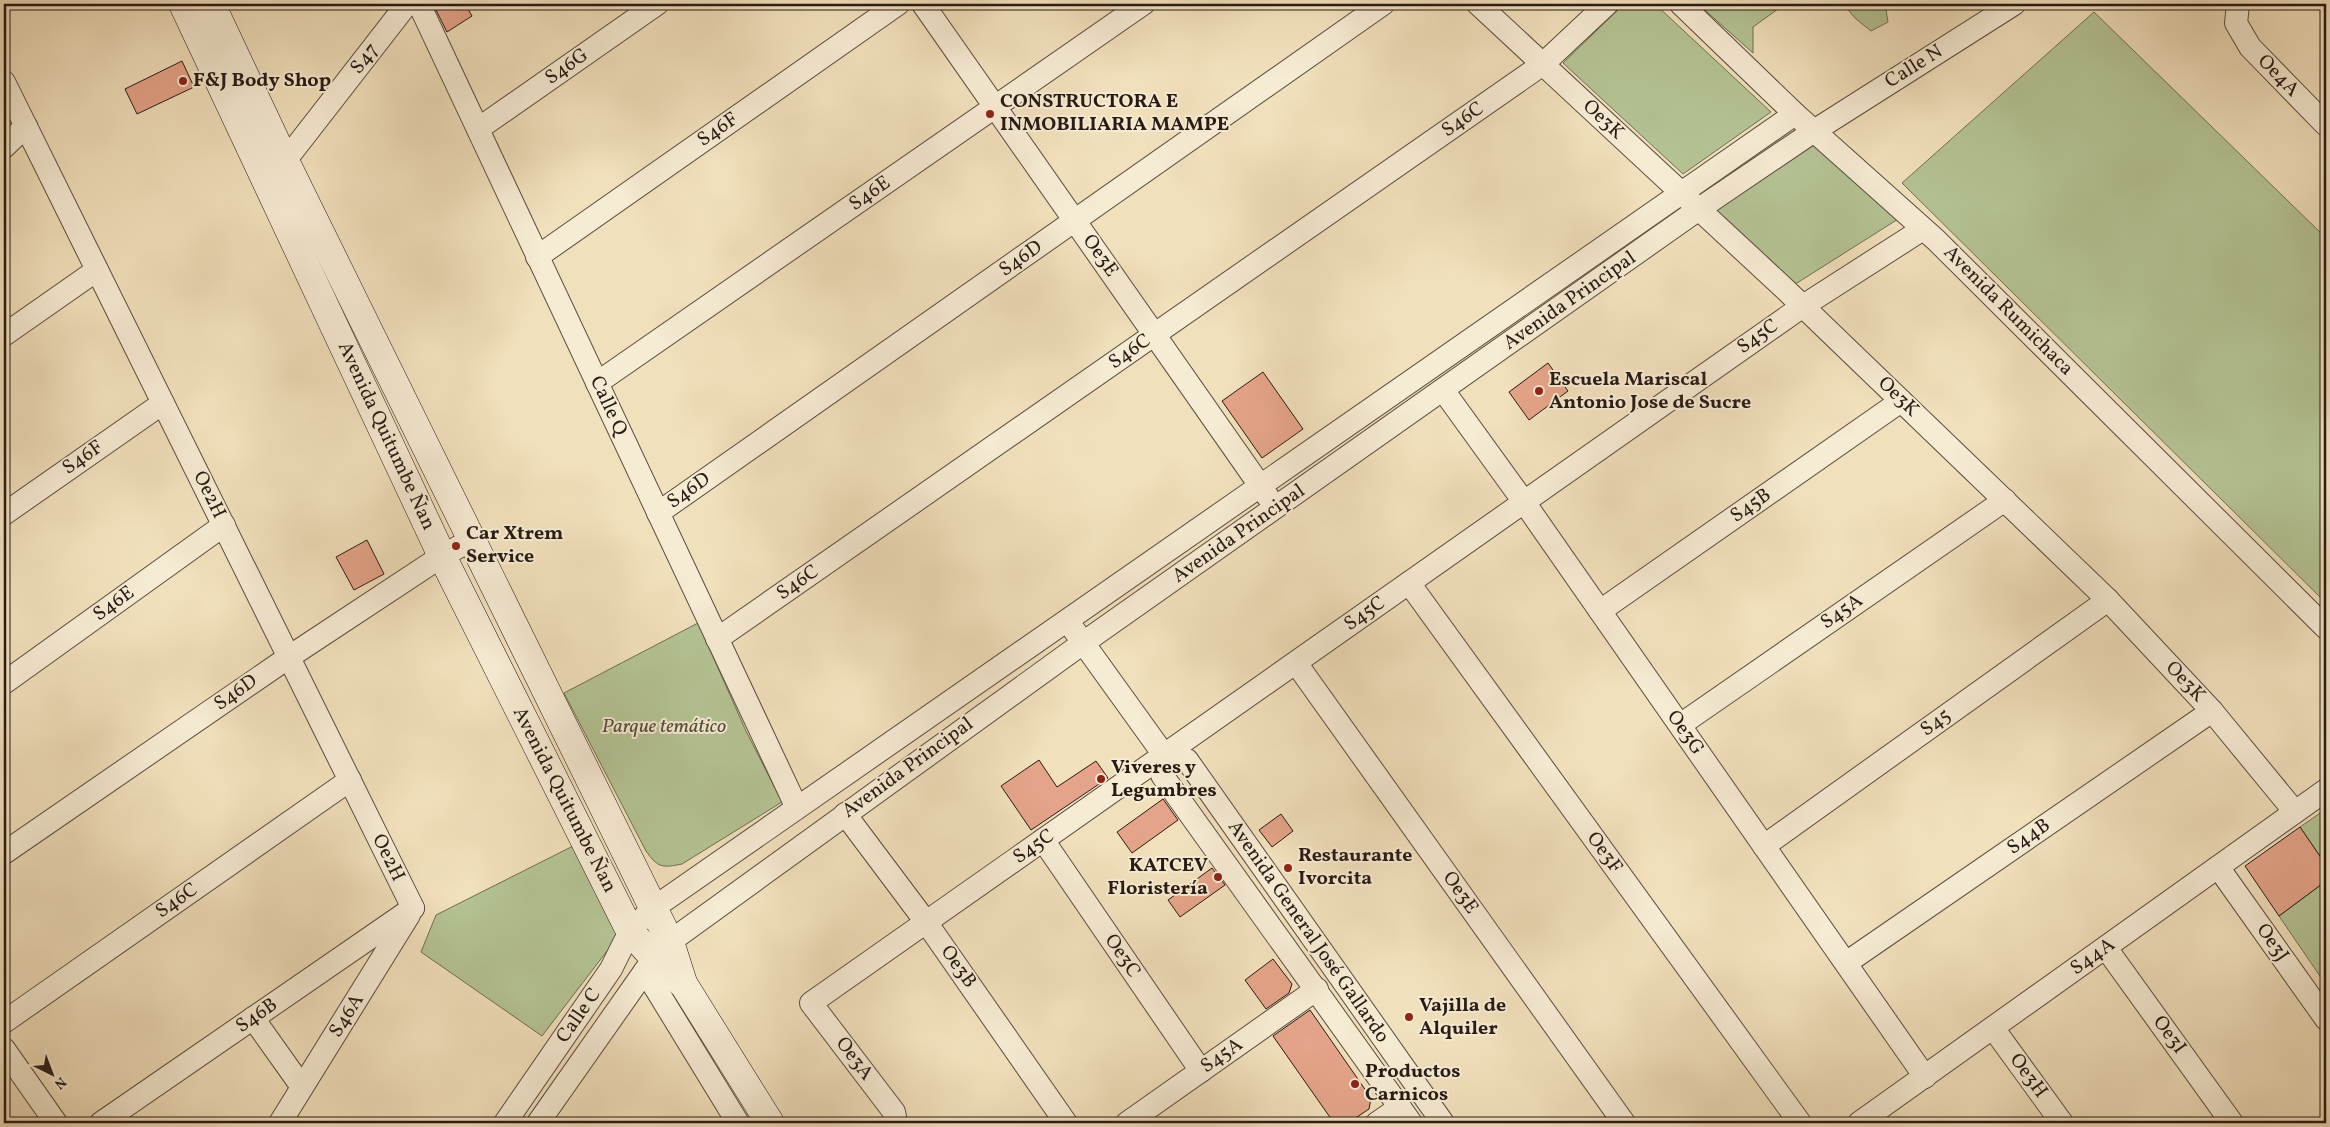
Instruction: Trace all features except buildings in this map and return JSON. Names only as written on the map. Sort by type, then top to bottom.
[{"type":"street","name":"Avenida Quitumbe Ñan","points":[[183,4],[442,556],[630,931],[659,954],[684,985],[770,1123]]},
{"type":"street","name":"Avenida Quitumbe Ñan","points":[[211,4],[285,161],[473,539],[652,909],[659,954]]},
{"type":"street","name":"S47","points":[[285,161],[407,4]]},
{"type":"street","name":"Calle Q","points":[[418,4],[797,808]]},
{"type":"street","name":"S46G","points":[[478,129],[657,4]]},
{"type":"street","name":"S46F","points":[[538,256],[898,4]]},
{"type":"street","name":"Oe3E","points":[[924,4],[1276,508]]},
{"type":"street","name":"S46E","points":[[597,383],[1143,4]]},
{"type":"street","name":"S46D","points":[[658,513],[1383,4]]},
{"type":"street","name":"Oe3K","points":[[1478,4],[1803,306],[2108,600],[2212,710],[2295,812]]},
{"type":"street","points":[[1543,64],[1607,4]]},
{"type":"street","name":"Avenida Rumichaca","points":[[1681,4],[1795,114],[1923,229],[2326,628]]},
{"type":"street","name":"Calle N","points":[[1814,131],[2014,4]]},
{"type":"street","name":"Oe4A","points":[[2237,13],[2250,47],[2326,125]]},
{"type":"street","name":"S46C","points":[[717,639],[1543,64]]},
{"type":"street","name":"Oe2H","points":[[4,82],[413,908]]},
{"type":"street","name":"Avenida Principal","points":[[652,909],[1795,114]]},
{"type":"street","points":[[4,147],[26,126]]},
{"type":"street","name":"Avenida Principal","points":[[659,954],[844,814],[1083,643],[1699,209],[1814,131]]},
{"type":"street","name":"S45C","points":[[811,1003],[1803,306],[1923,229]]},
{"type":"street","points":[[4,335],[97,270]]},
{"type":"street","name":"Oe3G","points":[[1443,390],[1524,502],[1925,1076]]},
{"type":"street","name":"S45B","points":[[1600,611],[1901,401]]},
{"type":"street","name":"S46F","points":[[4,514],[163,402]]},
{"type":"street","name":"S45A","points":[[1680,725],[2005,500]]},
{"type":"street","name":"S46E","points":[[4,683],[224,525]]},
{"type":"street","name":"S46D","points":[[4,853],[289,657],[442,556],[473,539]]},
{"type":"street","name":"Oe3F","points":[[1409,583],[1800,1123]]},
{"type":"street","name":"S45","points":[[1764,846],[2108,600]]},
{"type":"street","points":[[1067,620],[1164,755]]},
{"type":"street","name":"Oe3E","points":[[1296,662],[1624,1123]]},
{"type":"street","name":"S44B","points":[[1846,963],[2212,710]]},
{"type":"street","name":"Avenida General José Gallardo","points":[[1406,1115],[1162,775],[1164,755],[1187,760],[1443,1123]]},
{"type":"street","name":"S46C","points":[[4,1022],[350,780]]},
{"type":"street","name":"S44A","points":[[1859,1123],[2326,790]]},
{"type":"street","name":"Oe3B","points":[[844,814],[926,922],[1066,1123]]},
{"type":"street","name":"Oe3C","points":[[1043,840],[1201,1071]]},
{"type":"street","name":"Oe3J","points":[[2218,867],[2326,1019]]},
{"type":"street","name":"S46B","points":[[101,1123],[413,908]]},
{"type":"street","name":"S46A","points":[[280,1123],[413,908]]},
{"type":"street","name":"Calle C","points":[[505,1123],[611,969],[630,931],[652,909]]},
{"type":"street","name":"Oe3I","points":[[2106,948],[2232,1123]]},
{"type":"street","points":[[659,954],[738,1123]]},
{"type":"street","name":"Calle C","points":[[538,1123],[659,954]]},
{"type":"street","name":"S45A","points":[[1127,1123],[1317,989]]},
{"type":"street","name":"Oe3A","points":[[811,1003],[894,1112],[894,1120]]},
{"type":"street","points":[[253,1018],[302,1087]]},
{"type":"street","name":"Oe3H","points":[[1993,1028],[2062,1123]]},
{"type":"street","points":[[4,1049],[56,1123]]},
{"type":"street","points":[[1377,1123],[1406,1115]]},
{"type":"green space","points":[[1624,4],[1655,4],[1771,112],[1683,174],[1563,63]]},
{"type":"green space","points":[[1698,4],[1776,4],[1778,9],[1753,27],[1753,53]]},
{"type":"green space","points":[[1843,4],[1885,4],[1888,22],[1871,31],[1856,19]]},
{"type":"green space","points":[[2094,12],[2326,238],[2326,603],[1902,183]]},
{"type":"green space","points":[[1814,131],[1906,214],[1786,290],[1699,209]]},
{"type":"green space","name":"Parque temático","points":[[698,623],[746,731],[782,802],[682,864],[665,866],[657,864],[646,851],[564,693]]},
{"type":"green space","points":[[2326,809],[2326,865],[2300,827]]},
{"type":"green space","points":[[573,846],[620,934],[542,1036],[421,952],[436,915]]},
{"type":"green space","points":[[2326,881],[2326,985],[2279,916]]},
{"type":"place","name":"F&J Body Shop","points":[[183,81]]},
{"type":"place","name":"CONSTRUCTORA E INMOBILIARIA MAMPE","points":[[990,114]]},
{"type":"place","name":"Escuela Mariscal Antonio Jose de Sucre","points":[[1539,391]]},
{"type":"place","name":"Car Xtrem Service","points":[[456,546]]},
{"type":"place","name":"Viveres y Legumbres","points":[[1101,779]]},
{"type":"place","name":"Restaurante Ivorcita","points":[[1288,868]]},
{"type":"place","name":"KATCEV Floristería","points":[[1218,877]]},
{"type":"place","name":"Vajilla de Alquiler","points":[[1409,1017]]},
{"type":"place","name":"Productos Carnicos","points":[[1355,1084]]}]
